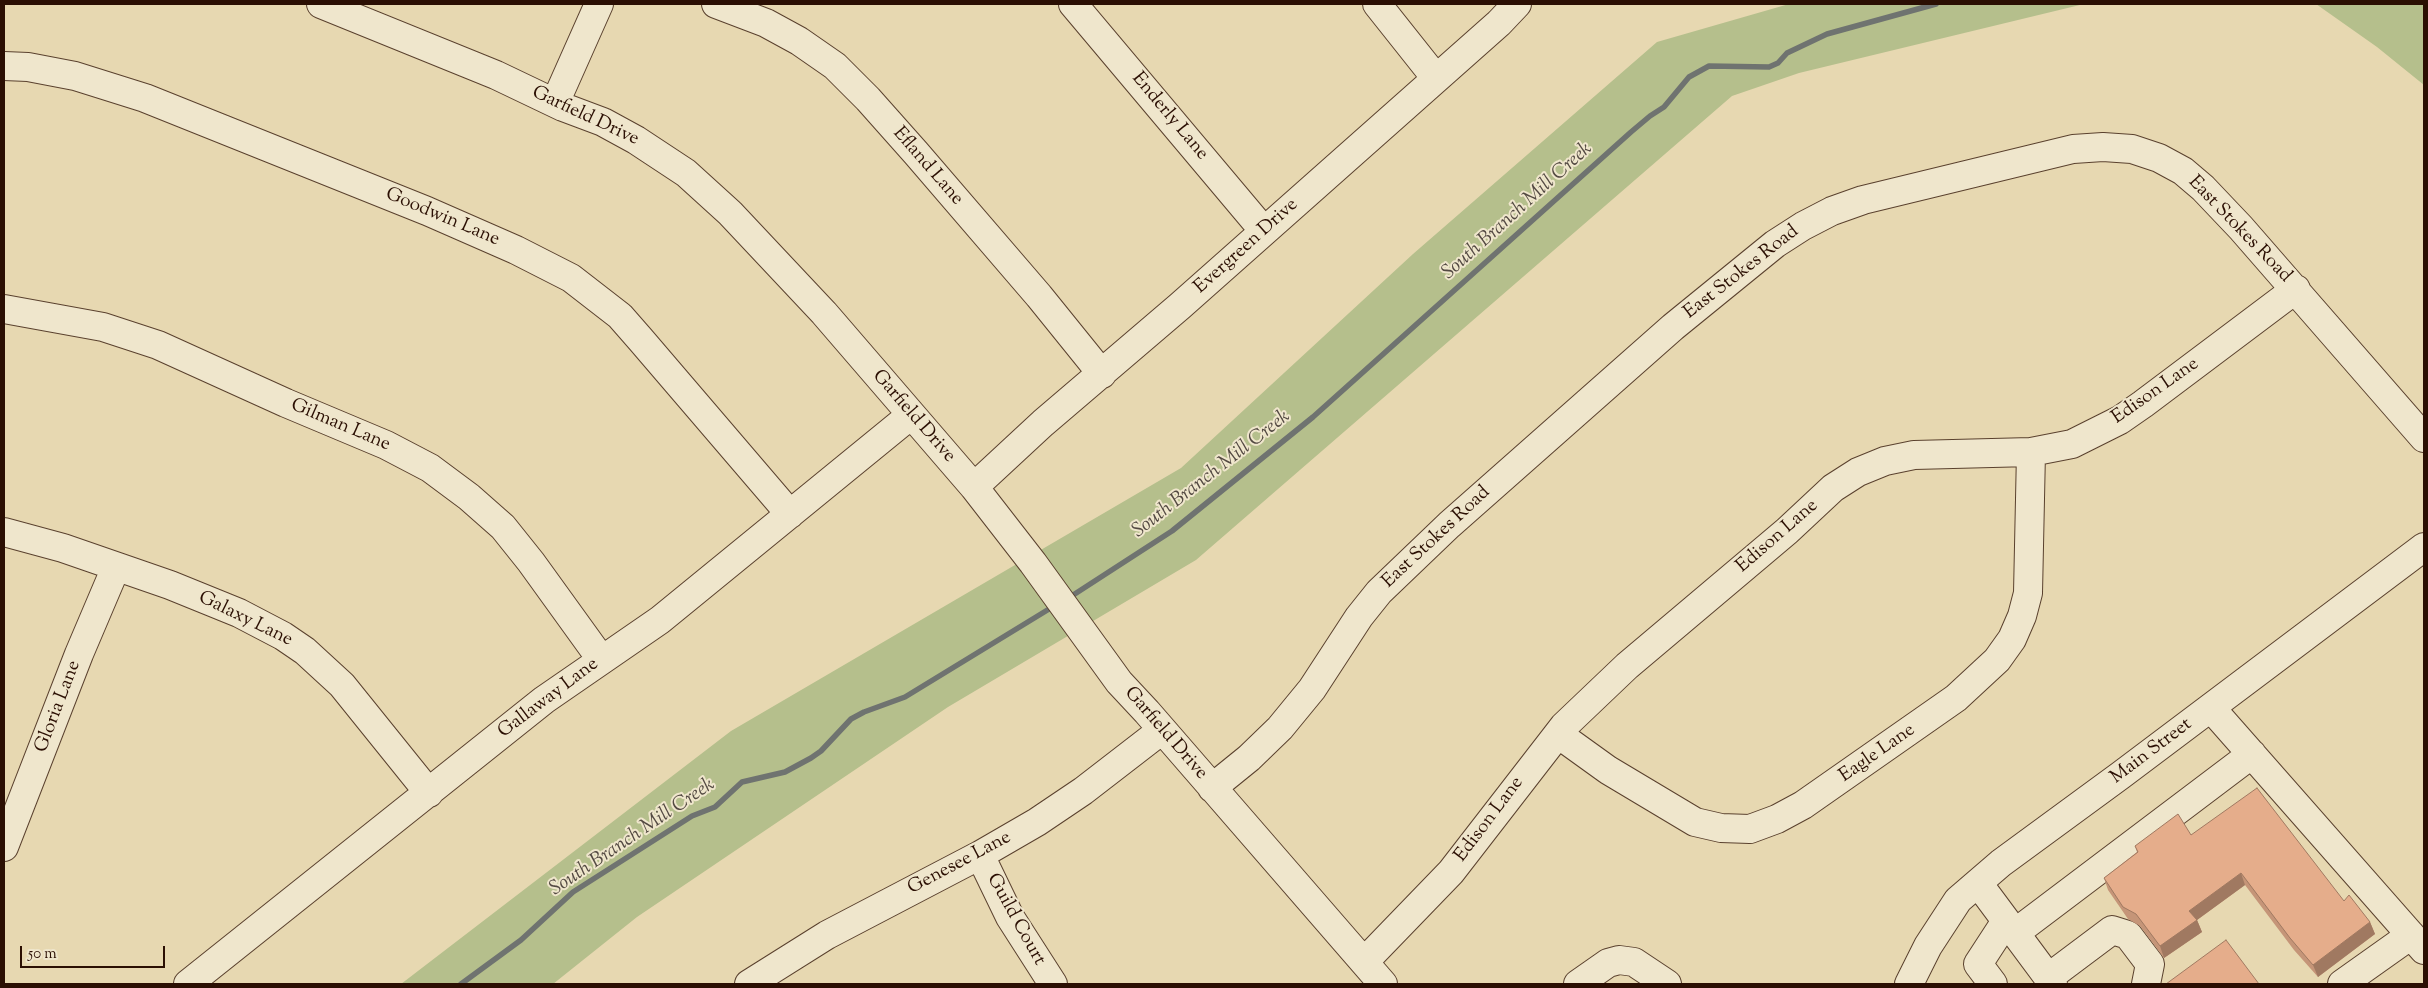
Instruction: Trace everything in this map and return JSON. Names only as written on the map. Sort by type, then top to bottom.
[{"type":"street","name":"Garfield Drive","points":[[321,4],[496,75],[555,103],[603,122],[636,140],[686,173],[730,213],[824,313],[974,487],[1033,563],[1119,682],[1365,961],[1383,984]]},
{"type":"street","points":[[555,103],[599,4]]},
{"type":"street","name":"Efland Lane","points":[[716,4],[766,23],[799,41],[835,66],[868,98],[916,153],[1039,296],[1102,374]]},
{"type":"street","name":"Enderly Lane","points":[[1073,4],[1264,231]]},
{"type":"street","points":[[1377,4],[1435,77]]},
{"type":"street","name":"Evergreen Drive","points":[[974,487],[1043,423],[1102,374],[1264,231],[1517,4]]},
{"type":"street","name":"Goodwin Lane","points":[[4,66],[28,67],[75,76],[144,98],[427,211],[516,250],[571,278],[597,297],[641,340],[790,514]]},
{"type":"street","name":"East Stokes Road","points":[[1212,788],[1280,728],[1312,689],[1359,617],[1374,598],[1448,524],[1673,326],[1723,285],[1776,244],[1803,226],[1832,211],[1863,200],[2073,149],[2103,147],[2132,149],[2160,158],[2183,171],[2197,183],[2241,228],[2424,438]]},
{"type":"street","name":"Edison Lane","points":[[1365,961],[1451,872],[1558,734],[1628,666],[1787,531],[1833,488],[1858,472],[1885,461],[1914,455],[2031,452],[2072,444],[2120,420],[2296,289]]},
{"type":"street","name":"Gilman Lane","points":[[4,309],[103,327],[158,345],[286,404],[386,445],[430,468],[469,497],[503,527],[531,562],[601,659]]},
{"type":"street","name":"Gallaway Lane","points":[[188,984],[544,700],[660,620],[911,415]]},
{"type":"street","name":"Eagle Lane","points":[[1558,734],[1608,770],[1695,822],[1722,828],[1750,829],[1777,819],[1803,805],[1956,698],[1997,660],[2012,639],[2022,616],[2028,593],[2031,452]]},
{"type":"street","name":"Galaxy Lane","points":[[4,532],[63,548],[170,585],[239,613],[263,625],[305,651],[324,666],[360,705],[429,793]]},
{"type":"street","name":"Main Street","points":[[1909,984],[1928,946],[1958,900],[2001,863],[2211,708],[2424,547]]},
{"type":"street","name":"Gloria Lane","points":[[4,847],[79,654],[116,567]]},
{"type":"street","points":[[2211,708],[2417,942],[2342,984]]},
{"type":"street","name":"Genesee Lane","points":[[749,984],[826,935],[980,855],[1037,822],[1083,791],[1162,730]]},
{"type":"street","points":[[1993,984],[1978,964],[2010,927],[2252,754]]},
{"type":"street","name":"Guild Court","points":[[980,855],[1010,917],[1053,984]]},
{"type":"street","points":[[1978,883],[2051,981],[2112,930],[2128,935],[2150,964],[2146,984]]},
{"type":"street","points":[[1578,984],[1608,963],[1619,960],[1634,962],[1667,984]]},
{"type":"green space","points":[[1789,4],[2084,4],[1799,73],[1732,96],[1196,560],[948,707],[637,917],[553,984],[401,984],[731,731],[1181,468],[1413,254],[1657,42]]},
{"type":"green space","points":[[2316,4],[2424,4],[2424,85],[2377,47]]},
{"type":"building","points":[[2257,788],[2344,901],[2349,895],[2370,922],[2313,965],[2241,873],[2189,911],[2197,920],[2160,946],[2136,914],[2123,907],[2104,878],[2138,852],[2135,846],[2178,814],[2191,835]]},
{"type":"building","points":[[2226,940],[2259,984],[2166,984]]},
{"type":"waterway","name":"South Branch Mill Creek","points":[[1067,599],[1172,531],[1313,417],[1631,132],[1664,107],[1689,77],[1709,66],[1769,67],[1778,63],[1787,53],[1827,34],[1936,4]]},
{"type":"waterway","name":"South Branch Mill Creek","points":[[461,984],[521,940],[573,892],[692,816],[715,807],[742,782],[785,772],[811,758],[821,751],[851,719],[864,712],[905,697],[1054,606]]}]
